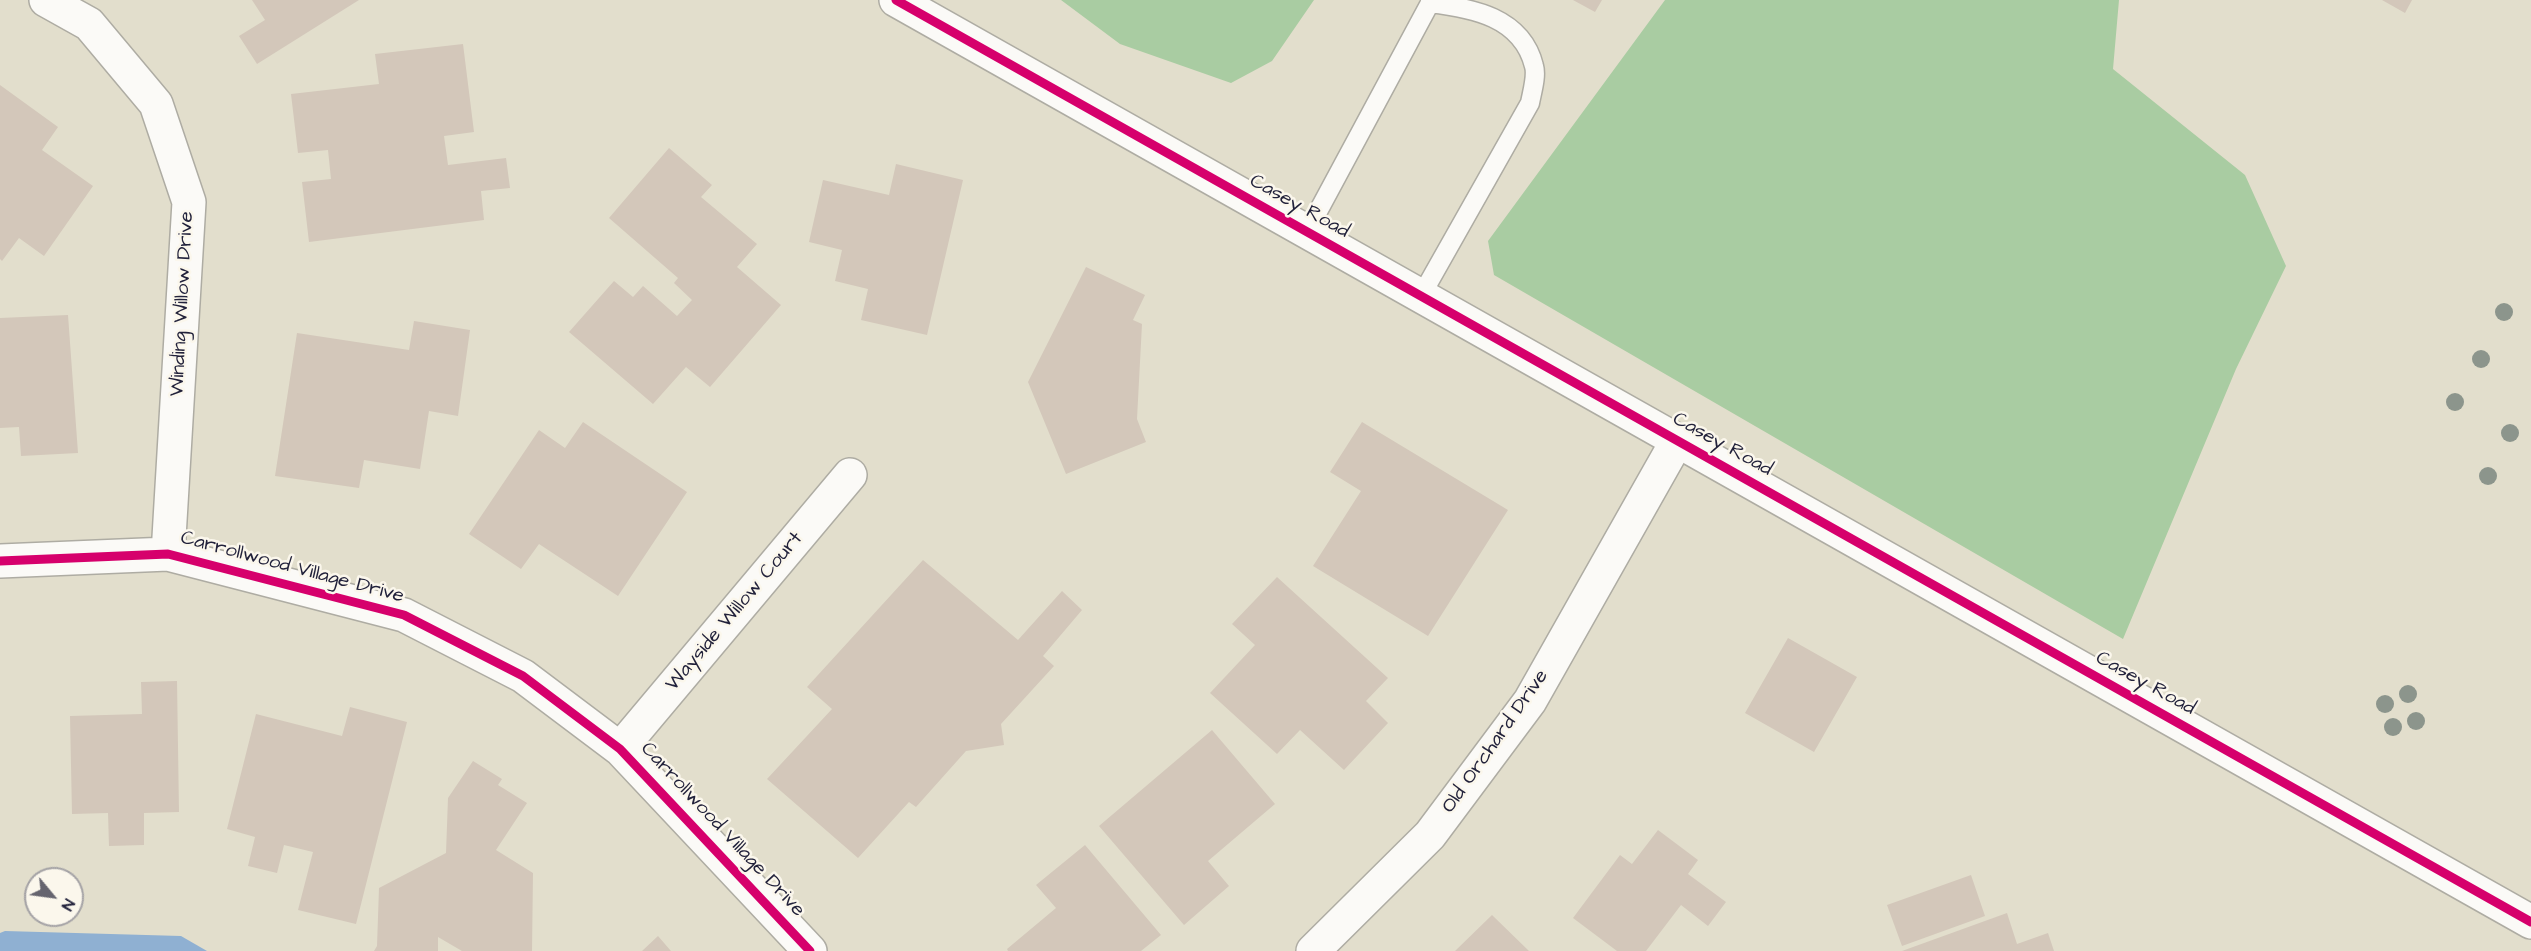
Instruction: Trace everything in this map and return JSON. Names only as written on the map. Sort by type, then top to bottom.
[{"type":"street","name":"Winding Willow Drive","points":[[46,0],[89,24],[156,104],[189,201],[168,554]]},
{"type":"street","name":"Casey Road","points":[[896,0],[2531,922]]},
{"type":"street","name":"Old Orchard Drive","points":[[1313,951],[1430,835],[1530,701],[1677,441]]},
{"type":"street","name":"Wayside Willow Court","points":[[620,749],[850,475]]},
{"type":"street","name":"Carrollwood Village Drive","points":[[0,561],[168,554],[404,615],[523,676],[620,749],[810,951]]},
{"type":"lane","points":[[1307,232],[1430,1],[1466,7],[1503,21],[1525,45],[1535,67],[1530,103],[1421,296]]},
{"type":"green space","points":[[1061,0],[1314,0],[1272,61],[1231,83],[1120,44]]},
{"type":"green space","points":[[1665,0],[2119,0],[2113,69],[2245,175],[2286,266],[2236,369],[2123,639],[1494,275],[1488,241]]},
{"type":"water","points":[[5,931],[181,936],[207,951],[0,951],[0,933]]},
{"type":"building","points":[[252,0],[359,0],[257,64],[239,36],[265,20]]},
{"type":"building","points":[[1573,0],[1602,0],[1595,12]]},
{"type":"building","points":[[2382,0],[2412,0],[2405,13]]},
{"type":"building","points":[[463,44],[474,132],[444,136],[448,165],[506,158],[510,188],[481,191],[484,220],[309,242],[302,182],[331,179],[328,150],[298,153],[291,94],[379,84],[375,54]]},
{"type":"building","points":[[0,85],[58,127],[42,150],[93,186],[44,256],[19,238],[2,261],[0,259]]},
{"type":"building","points":[[669,148],[712,185],[701,197],[757,244],[737,267],[781,305],[710,387],[686,367],[653,404],[569,332],[614,281],[633,297],[643,286],[677,316],[692,300],[674,283],[678,278],[609,218]]},
{"type":"building","points":[[896,164],[963,180],[927,335],[861,320],[868,289],[835,281],[842,250],[809,242],[823,180],[889,195]]},
{"type":"building","points":[[1086,267],[1145,295],[1133,320],[1142,324],[1137,419],[1146,442],[1066,474],[1028,382]]},
{"type":"building","points":[[68,315],[78,453],[21,456],[19,427],[0,428],[0,318]]},
{"type":"building","points":[[414,321],[470,330],[458,416],[429,411],[420,469],[364,460],[359,488],[275,476],[297,333],[409,350]]},
{"type":"building","points":[[583,422],[687,492],[618,596],[539,544],[521,569],[469,534],[539,430],[565,448]]},
{"type":"building","points":[[1362,422],[1508,510],[1428,636],[1313,566],[1361,491],[1330,472]]},
{"type":"building","points":[[923,560],[1018,640],[1062,591],[1082,610],[1043,656],[1054,666],[1001,724],[1004,745],[966,751],[916,807],[909,802],[858,858],[767,779],[832,709],[807,687]]},
{"type":"building","points":[[1277,577],[1388,678],[1366,701],[1388,723],[1344,770],[1300,730],[1277,754],[1210,693],[1255,645],[1232,624]]},
{"type":"building","points":[[1788,638],[1857,677],[1814,752],[1745,713]]},
{"type":"building","points":[[177,681],[179,812],[144,813],[144,845],[109,846],[108,813],[72,814],[70,716],[142,714],[141,682]]},
{"type":"building","points":[[350,707],[407,722],[356,924],[298,910],[313,852],[284,845],[277,873],[248,866],[255,837],[227,829],[256,714],[342,736]]},
{"type":"building","points":[[1212,730],[1275,804],[1208,861],[1229,886],[1184,925],[1099,826]]},
{"type":"building","points":[[473,761],[502,779],[498,785],[527,803],[496,850],[533,873],[532,951],[462,951],[438,937],[438,951],[374,951],[377,946],[379,888],[446,853],[448,798]]},
{"type":"building","points":[[1658,830],[1698,860],[1688,874],[1726,902],[1708,926],[1681,905],[1646,951],[1617,951],[1573,918],[1620,855],[1632,864]]},
{"type":"building","points":[[1085,845],[1161,935],[1141,951],[1008,951],[1007,949],[1056,908],[1036,885]]},
{"type":"building","points":[[1971,875],[1985,916],[1902,946],[1887,905]]},
{"type":"building","points":[[2007,913],[2017,944],[2048,933],[2054,951],[1902,951]]},
{"type":"building","points":[[1492,915],[1529,951],[1455,951]]},
{"type":"building","points":[[658,936],[671,951],[642,951]]},
{"type":"cycle path","points":[[896,0],[2531,922]]},
{"type":"cycle path","points":[[0,561],[168,554],[404,615],[523,676],[620,749],[810,951]]}]
